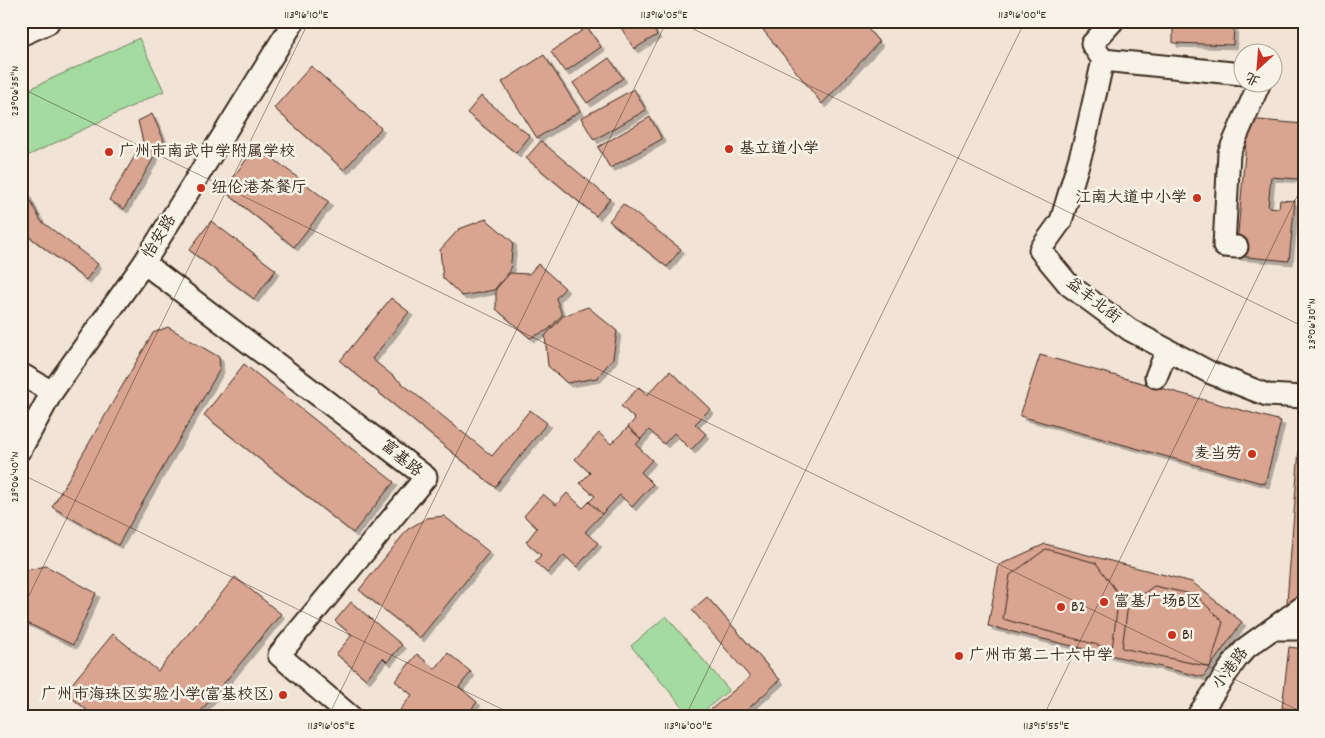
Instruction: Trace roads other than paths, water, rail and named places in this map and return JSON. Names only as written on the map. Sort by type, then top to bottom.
[{"type":"street","name":"怡安路","points":[[21,449],[52,392],[144,263],[294,21]]},
{"type":"street","points":[[1113,21],[1097,52],[1232,72]]},
{"type":"street","name":"益丰北街","points":[[1097,52],[1084,144],[1061,221],[1040,250],[1069,285],[1130,330],[1211,373],[1266,395],[1304,397]]},
{"type":"street","points":[[1237,247],[1224,246],[1229,153],[1256,92]]},
{"type":"street","name":"富基路","points":[[144,263],[426,477],[279,655],[350,717]]},
{"type":"street","points":[[1156,377],[1167,350]]},
{"type":"street","points":[[21,374],[52,392]]},
{"type":"street","name":"小港路","points":[[1197,717],[1237,658],[1260,636],[1273,629],[1304,606]]},
{"type":"street","points":[[1273,629],[1304,629]]},
{"type":"place","name":"基立道小学","points":[[729,149]]},
{"type":"place","name":"广州市南武中学附属学校","points":[[109,152]]},
{"type":"place","name":"纽伦港茶餐厅","points":[[201,188]]},
{"type":"place","name":"江南大道中小学","points":[[1197,198]]},
{"type":"place","name":"麦当劳","points":[[1252,454]]},
{"type":"place","name":"富基广场B区","points":[[1104,602]]},
{"type":"place","name":"B2","points":[[1061,607]]},
{"type":"place","name":"B1","points":[[1172,635]]},
{"type":"place","name":"广州市第二十六中学","points":[[959,656]]},
{"type":"place","name":"广州市海珠区实验小学(富基校区)","points":[[283,695]]}]
